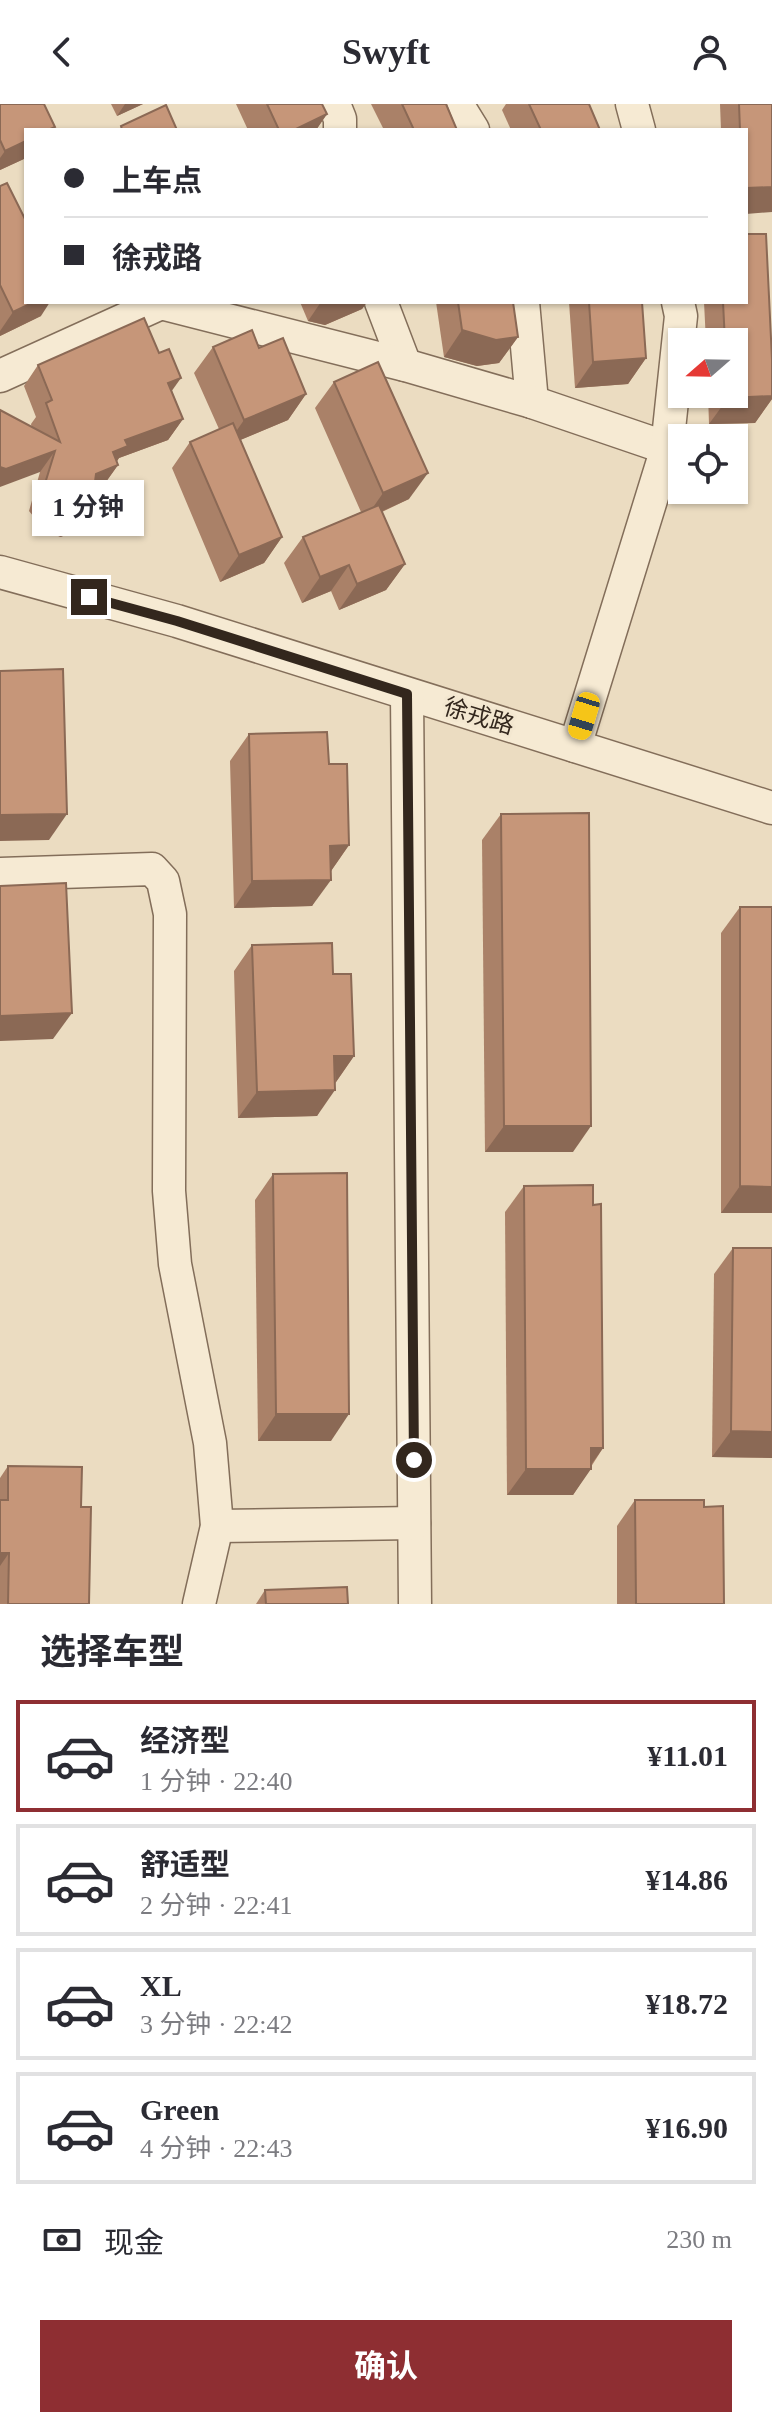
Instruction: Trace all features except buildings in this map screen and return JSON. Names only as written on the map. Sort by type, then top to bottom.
[{"type":"street","points":[[334,104],[340,128]]},
{"type":"street","points":[[457,104],[472,128]]},
{"type":"street","points":[[632,104],[638,128]]},
{"type":"street","points":[[0,376],[159,304]]},
{"type":"street","points":[[165,304],[405,365],[532,402],[667,448]]},
{"type":"street","points":[[382,304],[405,365]]},
{"type":"street","points":[[523,304],[532,402]]},
{"type":"street","points":[[575,746],[667,448],[681,316],[678,304]]},
{"type":"street","name":"徐戎路","points":[[0,572],[177,621],[772,808]]},
{"type":"street","points":[[407,694],[415,1604]]},
{"type":"street","points":[[0,874],[152,869],[163,881],[170,914],[169,1191],[175,1264],[210,1443],[217,1526],[205,1589],[199,1604]]},
{"type":"street","points":[[217,1526],[414,1523]]},
{"type":"route","points":[[89,597],[177,621],[407,694],[414,1460]]}]
